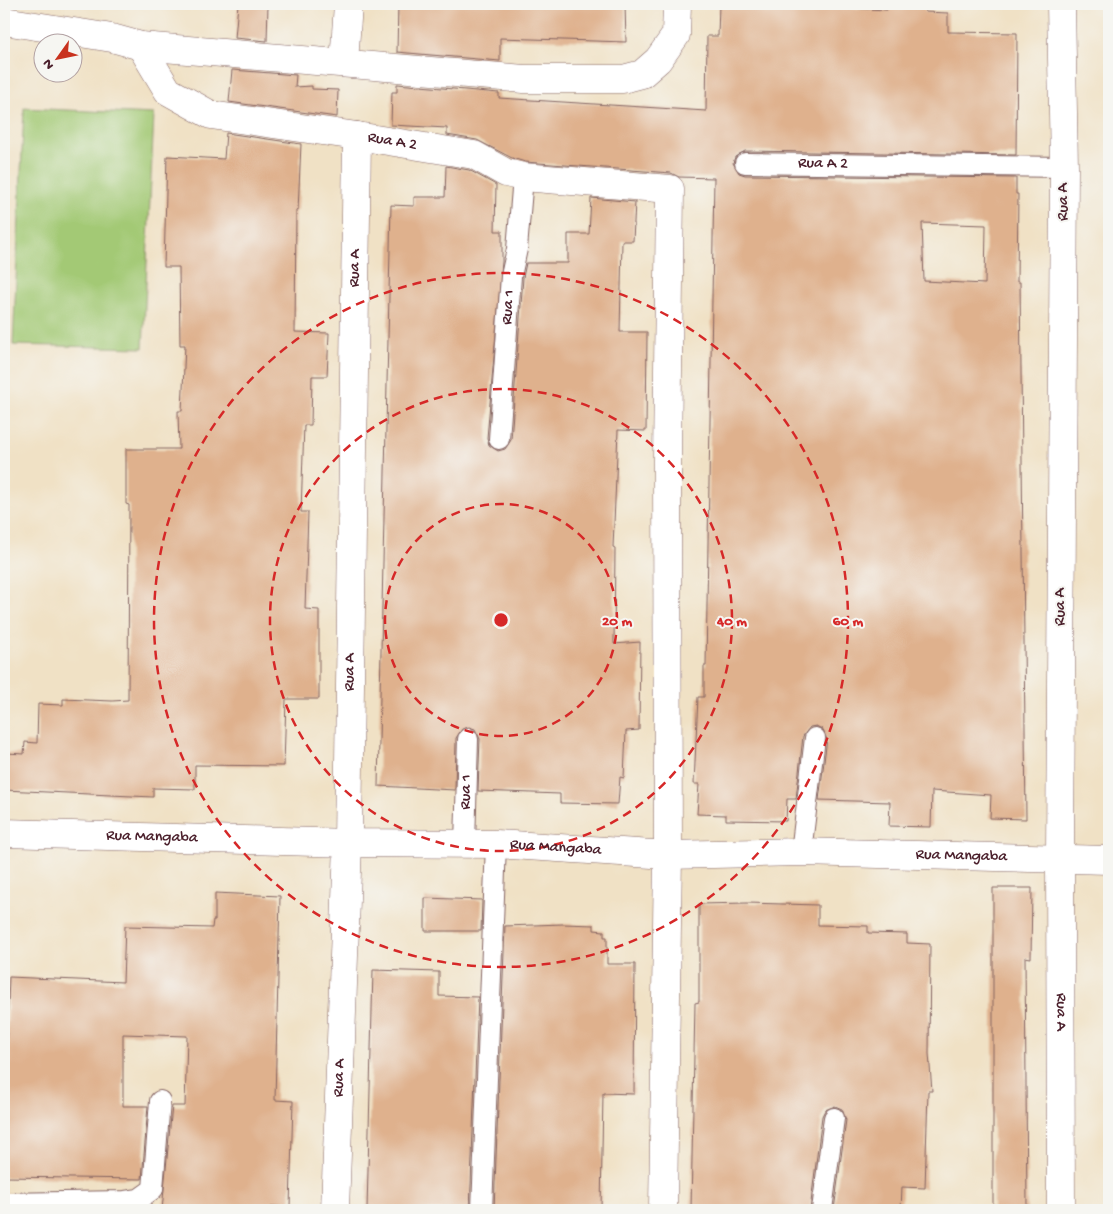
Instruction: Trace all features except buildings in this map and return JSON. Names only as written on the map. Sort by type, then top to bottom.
[{"type":"street","points":[[344,63],[348,4]]},
{"type":"street","points":[[4,21],[112,38],[141,46],[524,79],[623,79],[642,74],[658,60],[676,35],[677,4]]},
{"type":"street","name":"Rua A","points":[[1061,4],[1064,167],[1060,858],[1061,1210]]},
{"type":"street","name":"Rua A 2","points":[[141,46],[168,91],[211,115],[474,155],[506,172],[523,177],[670,189],[667,462],[668,855]]},
{"type":"street","name":"Rua A","points":[[334,1210],[348,843],[357,136]]},
{"type":"street","name":"Rua Mangaba","points":[[4,833],[348,843],[496,844],[668,855],[801,852],[1109,860]]},
{"type":"street","points":[[663,1210],[668,855]]},
{"type":"lane","name":"Rua A 2","points":[[745,163],[1064,167]]},
{"type":"lane","name":"Rua 1","points":[[499,439],[511,276],[517,249],[523,177]]},
{"type":"lane","points":[[801,852],[815,738]]},
{"type":"lane","name":"Rua 1","points":[[465,844],[468,739]]},
{"type":"lane","points":[[482,1210],[496,844]]},
{"type":"lane","points":[[4,1203],[125,1201],[139,1199],[153,1189],[160,1101]]},
{"type":"lane","points":[[822,1210],[834,1118]]},
{"type":"green space","points":[[24,108],[154,114],[143,348],[13,345]]}]
